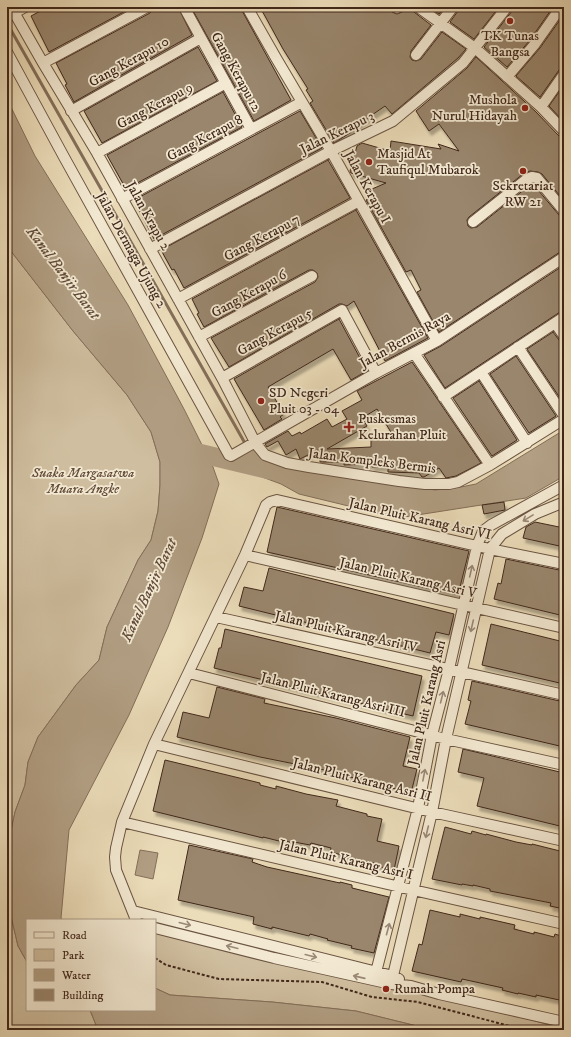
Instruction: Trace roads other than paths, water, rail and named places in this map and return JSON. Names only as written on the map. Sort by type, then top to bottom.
[{"type":"street","points":[[13,10],[25,7]]},
{"type":"street","points":[[42,63],[147,7]]},
{"type":"street","name":"Gang Kerapu 12","points":[[184,7],[251,129]]},
{"type":"street","name":"Jalan Kerapu I","points":[[248,7],[331,151],[437,341]]},
{"type":"street","points":[[418,7],[475,48],[541,107],[564,131]]},
{"type":"street","points":[[416,55],[453,7]]},
{"type":"street","name":"Jalan Kerapu 3","points":[[150,249],[331,151],[393,121],[463,63],[508,7]]},
{"type":"street","points":[[507,77],[535,44],[561,7]]},
{"type":"street","name":"Jalan Krapu 2","points":[[13,10],[42,63],[97,153],[200,337],[253,442]]},
{"type":"street","name":"Gang Kerapu 10","points":[[71,111],[201,38]]},
{"type":"street","name":"Jalan Dermaga Ujung 2","points":[[7,52],[228,454],[231,456],[234,454]]},
{"type":"street","points":[[541,107],[564,74]]},
{"type":"street","name":"Gang Kerapu 9","points":[[97,153],[226,83]]},
{"type":"street","name":"Gang Kerapu 8","points":[[122,199],[302,102]]},
{"type":"street","points":[[473,222],[527,179],[532,177],[536,178],[564,211]]},
{"type":"street","name":"Gang Kerapu 7","points":[[178,299],[359,201]]},
{"type":"street","name":"Jalan Bermis Raya","points":[[234,454],[376,373],[437,341],[564,257]]},
{"type":"street","name":"Gang Kerapu 6","points":[[200,337],[312,276]]},
{"type":"street","name":"Gang Kerapu 5","points":[[222,378],[342,310],[376,373]]},
{"type":"street","points":[[443,397],[564,317]]},
{"type":"street","points":[[555,323],[564,336]]},
{"type":"street","points":[[518,348],[564,417]]},
{"type":"street","points":[[414,353],[490,465]]},
{"type":"street","points":[[481,372],[527,443]]},
{"type":"street","name":"Jalan Kompleks Bermis","points":[[253,442],[265,455],[287,463],[399,482],[453,484],[490,465],[527,443],[564,417]]},
{"type":"street","name":"Jalan Pluit Karang Asri","points":[[375,976],[418,808],[432,735],[449,669],[477,546],[483,531],[491,525],[564,485]]},
{"type":"street","name":"Jalan Pluit Karang Asri VI","points":[[246,555],[264,509],[270,502],[277,500],[490,549],[564,564]]},
{"type":"street","name":"Jalan Pluit Karang Asri","points":[[392,980],[432,812],[446,738],[490,549],[502,534],[535,514],[564,502]]},
{"type":"street","points":[[246,555],[154,744],[122,822],[116,848],[116,870],[134,916],[167,919],[439,994],[564,1022]]},
{"type":"street","name":"Jalan Pluit Karang Asri V","points":[[246,555],[564,628]]},
{"type":"street","name":"Jalan Pluit Karang Asri IV","points":[[216,617],[564,695]]},
{"type":"street","name":"Jalan Pluit Karang Asri III","points":[[189,673],[432,735],[564,765]]},
{"type":"street","name":"Jalan Pluit Karang Asri II","points":[[154,744],[432,812],[564,841]]},
{"type":"street","name":"Jalan Pluit Karang Asri I","points":[[122,822],[564,924]]},
{"type":"street","points":[[167,919],[160,929],[274,958],[375,976]]},
{"type":"water","name":"Kanal Banjir Barat","points":[[7,99],[35,156],[128,305],[184,409],[213,467],[219,484],[202,538],[168,627],[129,715],[69,830],[62,919],[26,919],[26,960],[18,946],[11,916],[8,874],[8,845],[15,812],[25,785],[28,762],[38,737],[76,685],[99,660],[107,627],[138,560],[151,540],[158,511],[160,462],[151,432],[127,395],[73,331],[7,246]]},
{"type":"water","points":[[564,430],[564,476],[526,498],[398,518],[299,494],[281,484],[246,471],[244,453],[255,444],[263,456],[368,480],[435,490],[476,484]]},
{"type":"water","points":[[140,850],[158,853],[153,879],[135,875]]},
{"type":"water","points":[[156,988],[170,995],[272,1002],[356,1011],[433,1030],[98,1030],[90,1011],[156,1011]]},
{"type":"waterway","points":[[7,23],[246,445]]},
{"type":"waterway","points":[[182,449],[270,470]]},
{"type":"place","name":"TK Tunas Bangsa","points":[[510,21]]},
{"type":"place","name":"Mushola Nurul Hidayah","points":[[525,108]]},
{"type":"place","name":"Masjid At Taufiqul Mubarok","points":[[369,162]]},
{"type":"place","name":"Sekretariat RW 21","points":[[523,171]]},
{"type":"place","name":"SD Negeri Pluit 03 - 04","points":[[261,401]]},
{"type":"place","name":"Puskesmas Kelurahan Pluit","points":[[349,427]]},
{"type":"place","name":"Rumah Pompa","points":[[386,989]]},
{"type":"park label","name":"Suaka Margasatwa Muara Angke","points":[[83,482]]}]
